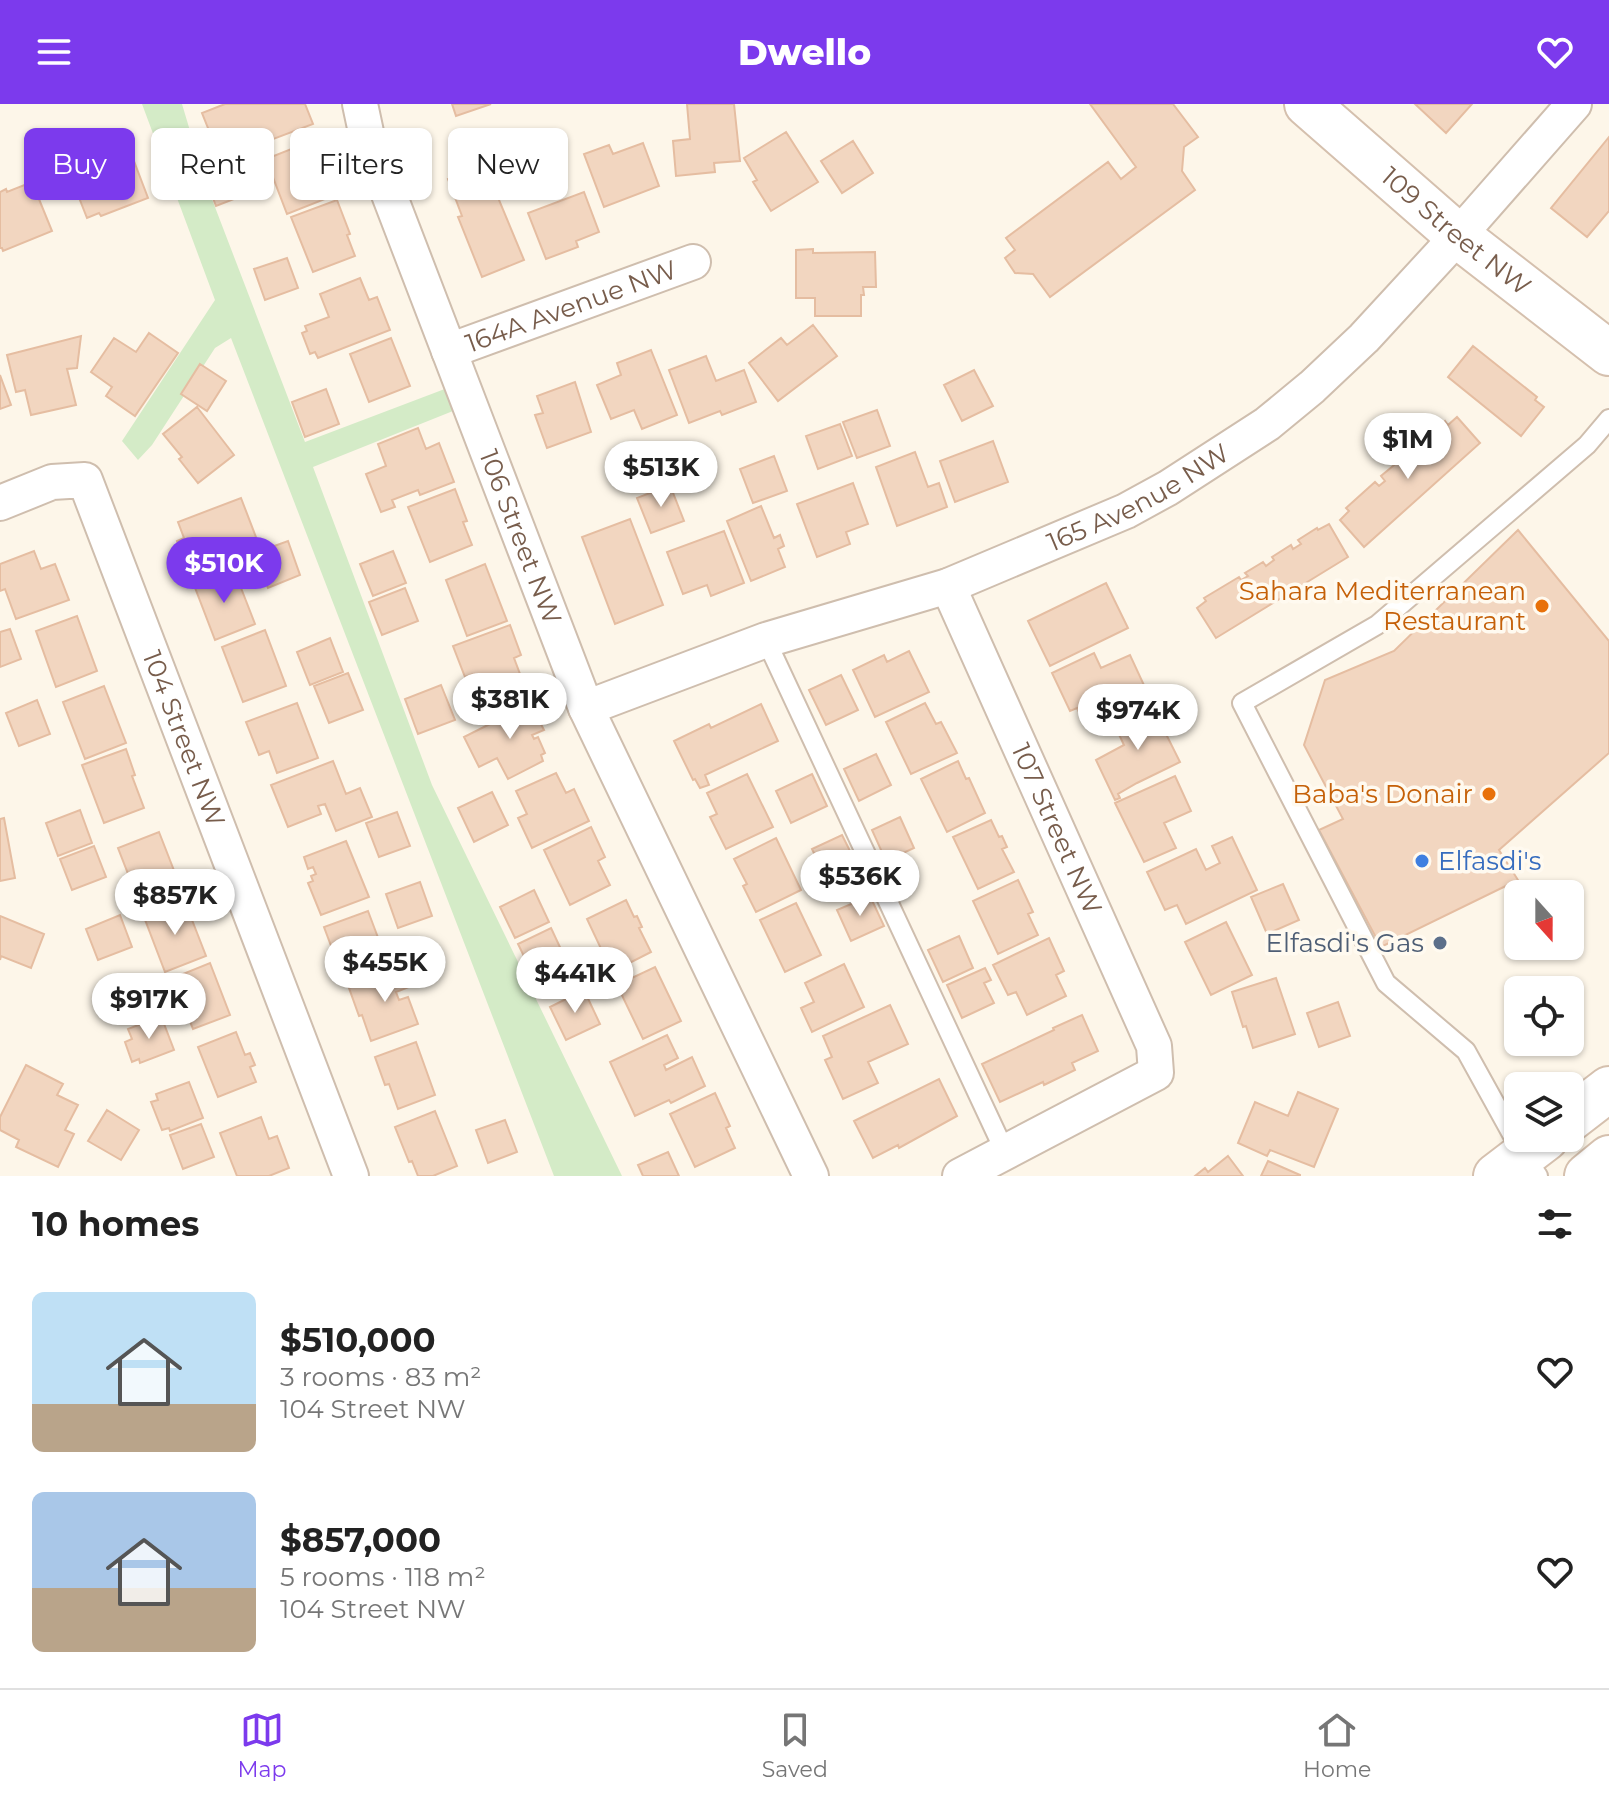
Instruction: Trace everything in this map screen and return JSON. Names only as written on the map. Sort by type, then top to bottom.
[{"type":"street","name":"106 Street NW","points":[[360,104],[367,137],[586,708],[811,1176]]},
{"type":"street","name":"109 Street NW","points":[[1307,104],[1458,236],[1609,353]]},
{"type":"street","name":"165 Avenue NW","points":[[586,708],[766,640],[948,586],[1134,507],[1221,455],[1267,424],[1364,338],[1574,104]]},
{"type":"street","name":"164A Avenue NW","points":[[449,351],[693,262]]},
{"type":"street","name":"104 Street NW","points":[[0,503],[52,482],[85,480],[351,1176]]},
{"type":"street","name":"107 Street NW","points":[[948,586],[1154,1046],[1156,1073],[1005,1152]]},
{"type":"street","points":[[1584,1108],[1609,1089]]},
{"type":"street","points":[[960,1176],[1005,1152]]},
{"type":"street","points":[[1587,1176],[1609,1158]]},
{"type":"lane","points":[[1526,1161],[1466,1051],[1386,983],[1242,703],[1377,625],[1587,445],[1609,419]]},
{"type":"lane","points":[[766,640],[1005,1152]]},
{"type":"green space","points":[[142,104],[182,104],[189,128],[151,128]]},
{"type":"green space","points":[[178,200],[212,200],[305,442],[450,387],[458,409],[313,467],[432,785],[622,1176],[554,1176],[231,338],[215,348],[152,445],[138,460],[122,441],[215,300]]},
{"type":"building","points":[[225,104],[305,104],[313,124],[290,128],[290,133],[274,139],[274,128],[208,128],[202,113]]},
{"type":"building","points":[[452,104],[491,104],[456,116]]},
{"type":"building","points":[[687,104],[734,104],[740,161],[714,163],[715,172],[676,176],[673,141],[690,139]]},
{"type":"building","points":[[1090,104],[1173,104],[1198,137],[1184,147],[1182,171],[1195,190],[1050,297],[1033,274],[1015,273],[1005,258],[1015,250],[1006,238],[1108,162],[1121,179],[1136,167]]},
{"type":"building","points":[[1415,104],[1472,104],[1446,133]]},
{"type":"building","points":[[786,132],[818,182],[771,211],[753,182],[757,180],[744,158]]},
{"type":"building","points":[[1609,137],[1609,211],[1587,237],[1551,208]]},
{"type":"building","points":[[853,141],[873,173],[842,193],[821,161]]},
{"type":"building","points":[[643,143],[659,186],[604,207],[584,154],[609,145],[613,154]]},
{"type":"building","points":[[290,150],[290,200],[322,200],[287,214],[274,180],[274,156]]},
{"type":"building","points":[[135,164],[148,198],[101,216],[99,213],[87,218],[80,200],[135,200]]},
{"type":"building","points":[[24,185],[24,200],[39,200],[52,231],[3,251],[0,248],[0,192],[6,189],[7,192]]},
{"type":"building","points":[[584,192],[599,232],[576,241],[578,247],[546,259],[528,213]]},
{"type":"building","points":[[214,200],[232,200],[216,206]]},
{"type":"building","points":[[337,200],[355,256],[313,272],[291,217]]},
{"type":"building","points":[[456,200],[499,200],[524,260],[482,277],[458,217],[462,216]]},
{"type":"building","points":[[813,249],[813,253],[875,252],[876,287],[863,287],[861,316],[815,316],[815,298],[796,298],[796,250]]},
{"type":"building","points":[[287,258],[298,288],[265,300],[254,269]]},
{"type":"building","points":[[360,278],[369,300],[377,297],[390,330],[318,358],[315,352],[310,354],[302,333],[307,331],[305,326],[329,317],[320,294]]},
{"type":"building","points":[[813,325],[837,356],[778,401],[749,363],[781,338],[787,345]]},
{"type":"building","points":[[149,333],[178,353],[135,416],[106,396],[112,387],[91,372],[114,338],[136,352]]},
{"type":"building","points":[[81,336],[77,368],[67,369],[76,405],[31,415],[25,390],[16,392],[7,355]]},
{"type":"building","points":[[391,338],[410,386],[369,402],[350,354]]},
{"type":"building","points":[[1473,346],[1537,397],[1535,400],[1544,407],[1521,436],[1448,377]]},
{"type":"building","points":[[651,350],[677,415],[642,429],[634,410],[611,419],[597,385],[621,375],[617,363]]},
{"type":"building","points":[[706,356],[716,381],[744,370],[756,402],[689,423],[669,370]]},
{"type":"building","points":[[200,364],[226,381],[207,411],[181,394]]},
{"type":"building","points":[[974,370],[993,406],[962,421],[944,385]]},
{"type":"building","points":[[0,375],[11,405],[0,409]]},
{"type":"building","points":[[575,382],[591,432],[547,448],[535,415],[543,413],[537,396]]},
{"type":"building","points":[[326,389],[339,424],[305,437],[292,402]]},
{"type":"building","points":[[197,407],[234,455],[198,483],[163,434]]},
{"type":"building","points":[[877,410],[890,446],[857,458],[843,422]]},
{"type":"building","points":[[1457,417],[1480,443],[1364,547],[1340,520],[1349,511],[1346,508],[1375,482],[1379,486],[1385,481],[1381,476],[1399,461],[1403,465],[1409,460],[1405,456],[1430,439],[1428,436],[1445,421],[1448,425]]},
{"type":"building","points":[[840,424],[852,456],[818,469],[806,436]]},
{"type":"building","points":[[418,428],[426,449],[439,443],[454,482],[420,495],[418,490],[392,500],[395,507],[381,512],[366,474],[386,466],[378,444]]},
{"type":"building","points":[[993,441],[1008,482],[955,502],[940,461]]},
{"type":"building","points":[[915,452],[928,487],[939,483],[947,507],[897,526],[876,467]]},
{"type":"building","points":[[774,456],[787,491],[753,503],[740,469]]},
{"type":"building","points":[[853,483],[868,524],[846,532],[850,544],[817,557],[797,504]]},
{"type":"building","points":[[670,485],[684,521],[651,533],[637,498]]},
{"type":"building","points":[[455,489],[472,545],[430,562],[408,507]]},
{"type":"building","points":[[241,498],[259,545],[189,572],[177,541],[184,538],[178,522]]},
{"type":"building","points":[[761,506],[774,538],[780,535],[784,546],[778,549],[785,567],[751,581],[727,521]]},
{"type":"building","points":[[630,519],[663,605],[615,624],[582,537]]},
{"type":"building","points":[[1329,524],[1348,557],[1216,638],[1197,608],[1206,601],[1204,598],[1239,577],[1241,580],[1248,576],[1245,573],[1263,562],[1266,566],[1274,560],[1272,557],[1291,545],[1293,549],[1301,544],[1298,540]]},
{"type":"building","points":[[1518,530],[1609,641],[1609,753],[1499,850],[1518,880],[1504,880],[1504,887],[1381,947],[1319,830],[1343,819],[1304,745],[1325,680],[1394,651]]},
{"type":"building","points":[[724,531],[744,583],[711,596],[707,585],[683,594],[667,552]]},
{"type":"building","points":[[288,541],[300,575],[268,588],[255,553]]},
{"type":"building","points":[[34,551],[41,569],[55,564],[69,600],[16,619],[5,589],[0,591],[0,564]]},
{"type":"building","points":[[393,551],[406,583],[373,596],[360,564]]},
{"type":"building","points":[[485,564],[507,621],[467,636],[446,580]]},
{"type":"building","points":[[234,570],[255,624],[215,640],[194,585]]},
{"type":"building","points":[[1106,583],[1128,628],[1050,666],[1028,621]]},
{"type":"building","points":[[405,588],[418,621],[382,635],[369,602]]},
{"type":"building","points":[[77,616],[97,671],[56,687],[36,631]]},
{"type":"building","points":[[510,625],[521,655],[514,658],[523,682],[482,697],[474,674],[465,677],[453,646]]},
{"type":"building","points":[[10,629],[21,659],[0,667],[0,632]]},
{"type":"building","points":[[265,630],[286,686],[243,702],[222,647]]},
{"type":"building","points":[[330,638],[343,672],[310,685],[297,652]]},
{"type":"building","points":[[909,651],[929,692],[875,717],[853,670],[884,655],[887,662]]},
{"type":"building","points":[[1094,653],[1101,668],[1130,655],[1149,696],[1086,726],[1077,708],[1070,711],[1052,673]]},
{"type":"building","points":[[348,673],[363,710],[329,723],[314,686]]},
{"type":"building","points":[[841,675],[858,710],[826,725],[809,690]]},
{"type":"building","points":[[441,685],[455,720],[418,734],[405,699]]},
{"type":"building","points":[[104,686],[126,743],[85,759],[63,702]]},
{"type":"building","points":[[528,699],[544,730],[532,735],[534,739],[538,737],[545,753],[541,755],[543,761],[508,779],[497,758],[479,767],[464,737],[502,718],[500,713]]},
{"type":"building","points":[[37,700],[50,734],[19,746],[6,713]]},
{"type":"building","points":[[297,703],[318,758],[277,773],[269,751],[259,755],[246,722]]},
{"type":"building","points":[[925,703],[936,724],[941,722],[957,753],[911,774],[886,722]]},
{"type":"building","points":[[761,704],[778,741],[705,775],[709,785],[700,788],[674,741],[709,724],[711,728]]},
{"type":"building","points":[[1152,706],[1180,762],[1118,794],[1120,798],[1115,800],[1096,760],[1124,745],[1114,724]]},
{"type":"building","points":[[126,749],[144,808],[104,823],[82,765]]},
{"type":"building","points":[[876,754],[891,785],[859,801],[844,769]]},
{"type":"building","points":[[333,761],[346,794],[360,788],[372,817],[336,831],[325,804],[318,806],[321,814],[288,827],[271,785]]},
{"type":"building","points":[[958,761],[985,813],[947,832],[921,779]]},
{"type":"building","points":[[556,773],[566,793],[574,789],[589,821],[532,848],[518,818],[527,814],[516,791]]},
{"type":"building","points":[[747,774],[773,827],[726,849],[710,817],[717,814],[707,793]]},
{"type":"building","points":[[812,774],[827,806],[791,823],[776,791]]},
{"type":"building","points":[[1175,776],[1191,811],[1164,823],[1176,848],[1144,862],[1115,803]]},
{"type":"building","points":[[492,792],[508,825],[474,842],[458,808]]},
{"type":"building","points":[[80,810],[92,843],[58,856],[46,823]]},
{"type":"building","points":[[397,812],[410,846],[379,857],[366,823]]},
{"type":"building","points":[[900,817],[914,848],[886,861],[872,830]]},
{"type":"building","points":[[4,818],[15,878],[0,881],[0,819]]},
{"type":"building","points":[[991,820],[1007,847],[1002,849],[1014,872],[978,889],[953,837]]},
{"type":"building","points":[[591,827],[605,857],[598,861],[610,885],[570,905],[544,850]]},
{"type":"building","points":[[159,832],[180,886],[139,902],[118,848]]},
{"type":"building","points":[[842,835],[857,865],[826,879],[812,849]]},
{"type":"building","points":[[1232,837],[1257,890],[1186,924],[1177,905],[1165,910],[1147,872],[1196,849],[1206,870],[1220,863],[1212,846]]},
{"type":"building","points":[[776,838],[801,890],[756,912],[743,886],[747,884],[734,859]]},
{"type":"building","points":[[346,841],[369,897],[321,915],[308,883],[313,881],[311,876],[316,874],[313,867],[308,869],[304,857]]},
{"type":"building","points":[[94,846],[106,877],[72,890],[60,859]]},
{"type":"building","points":[[1018,880],[1033,912],[1028,914],[1038,935],[998,954],[973,901]]},
{"type":"building","points":[[420,882],[432,916],[398,928],[386,894]]},
{"type":"building","points":[[1283,884],[1299,920],[1267,934],[1251,897]]},
{"type":"building","points":[[534,890],[549,922],[515,938],[500,907]]},
{"type":"building","points":[[870,896],[884,926],[851,941],[837,910]]},
{"type":"building","points":[[626,900],[634,917],[637,916],[642,927],[639,928],[651,952],[612,972],[587,919]]},
{"type":"building","points":[[185,902],[206,956],[165,972],[144,917]]},
{"type":"building","points":[[796,903],[821,955],[785,972],[760,920]]},
{"type":"building","points":[[368,911],[389,967],[345,983],[324,927]]},
{"type":"building","points":[[120,915],[132,947],[98,960],[86,929]]},
{"type":"building","points":[[0,916],[44,934],[31,968],[1,956],[0,960]]},
{"type":"building","points":[[1226,922],[1252,975],[1211,995],[1185,942]]},
{"type":"building","points":[[551,928],[566,960],[533,975],[518,944]]},
{"type":"building","points":[[959,936],[973,968],[943,982],[928,950]]},
{"type":"building","points":[[1049,938],[1064,971],[1056,975],[1066,996],[1027,1015],[1016,992],[1008,995],[993,965]]},
{"type":"building","points":[[210,963],[230,1015],[193,1029],[173,978]]},
{"type":"building","points":[[844,964],[864,1007],[812,1032],[801,1008],[814,1002],[805,983]]},
{"type":"building","points":[[408,967],[414,985],[396,992],[399,1000],[408,997],[418,1024],[371,1041],[349,988]]},
{"type":"building","points":[[655,967],[681,1021],[643,1039],[617,985]]},
{"type":"building","points":[[985,968],[991,980],[984,983],[994,1003],[962,1018],[947,985]]},
{"type":"building","points":[[1276,978],[1295,1034],[1253,1048],[1232,992]]},
{"type":"building","points":[[584,990],[600,1024],[566,1040],[550,1007]]},
{"type":"building","points":[[1338,1002],[1350,1036],[1319,1047],[1307,1013]]},
{"type":"building","points":[[890,1005],[908,1044],[868,1062],[878,1083],[843,1099],[825,1060],[832,1057],[823,1036]]},
{"type":"building","points":[[1082,1015],[1098,1051],[1072,1063],[1075,1070],[1000,1102],[982,1064]]},
{"type":"building","points":[[161,1016],[174,1050],[140,1063],[139,1059],[132,1062],[125,1042],[132,1039],[128,1029]]},
{"type":"building","points":[[236,1032],[245,1055],[250,1053],[255,1065],[250,1067],[256,1082],[218,1097],[198,1047]]},
{"type":"building","points":[[667,1035],[678,1058],[664,1065],[666,1070],[692,1057],[705,1086],[635,1116],[610,1062]]},
{"type":"building","points":[[416,1042],[435,1095],[398,1109],[375,1057]]},
{"type":"building","points":[[26,1065],[63,1084],[57,1095],[78,1105],[65,1130],[74,1134],[58,1167],[16,1147],[19,1140],[0,1130],[0,1117]]},
{"type":"building","points":[[939,1079],[957,1116],[899,1148],[898,1145],[873,1158],[854,1121]]},
{"type":"building","points":[[189,1082],[203,1118],[170,1131],[169,1128],[162,1130],[151,1102],[158,1100],[156,1094]]},
{"type":"building","points":[[1298,1092],[1338,1109],[1314,1167],[1270,1150],[1267,1156],[1238,1143],[1255,1102],[1288,1116]]},
{"type":"building","points":[[715,1093],[730,1126],[726,1128],[735,1148],[695,1167],[670,1114]]},
{"type":"building","points":[[107,1110],[139,1130],[121,1160],[88,1141]]},
{"type":"building","points":[[435,1111],[457,1166],[433,1176],[418,1176],[395,1127]]},
{"type":"building","points":[[261,1117],[269,1139],[277,1136],[289,1168],[269,1176],[237,1176],[220,1133]]},
{"type":"building","points":[[505,1120],[517,1152],[488,1163],[476,1130]]},
{"type":"building","points":[[201,1124],[214,1157],[183,1169],[170,1135]]},
{"type":"building","points":[[668,1152],[679,1176],[643,1176],[638,1165]]},
{"type":"building","points":[[1228,1156],[1243,1176],[1195,1176],[1205,1168],[1208,1172]]},
{"type":"building","points":[[1268,1161],[1300,1175],[1300,1176],[1261,1176]]},
{"type":"place","name":"Sahara Mediterranean Restaurant","points":[[1542,606]]},
{"type":"place","name":"Baba's Donair","points":[[1489,794]]},
{"type":"place","name":"Elfasdi's","points":[[1422,861]]},
{"type":"place","name":"Elfasdi's Gas","points":[[1440,943]]}]
